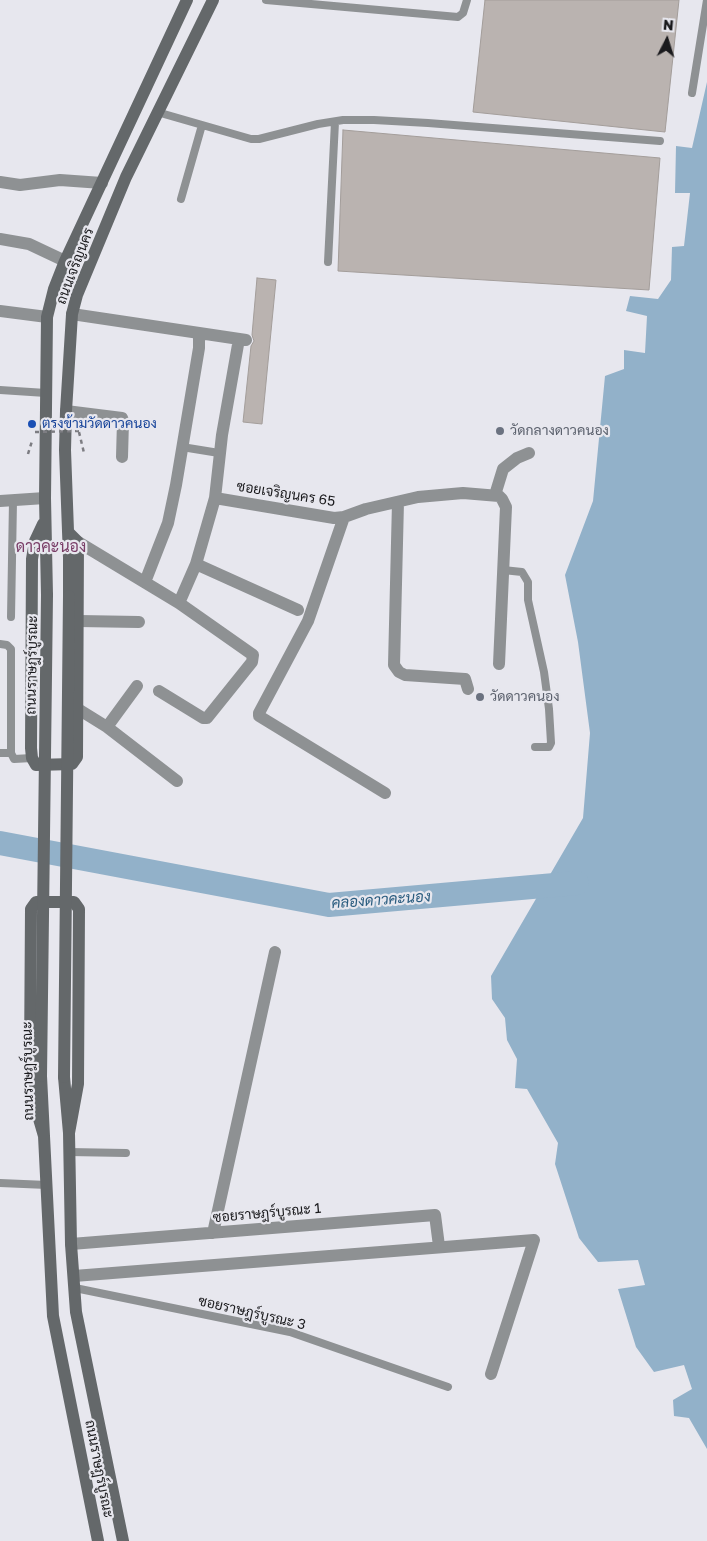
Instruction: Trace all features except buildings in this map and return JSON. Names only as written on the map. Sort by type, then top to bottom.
[{"type":"main road","name":"ถนนเจริญนคร","points":[[48,595],[44,498],[47,317],[54,289],[66,261],[187,0]]},
{"type":"main road","name":"ถนนเจริญนคร","points":[[69,596],[65,450],[72,314],[76,295],[126,177],[213,0]]},
{"type":"main road","points":[[45,520],[36,541],[32,559],[30,686],[32,758],[36,765],[72,764],[77,757],[78,542],[68,532]]},
{"type":"main road","name":"ถนนราษฎร์บูรณะ","points":[[48,595],[41,1076],[46,1185],[53,1316],[98,1541]]},
{"type":"main road","name":"ถนนราษฎร์บูรณะ","points":[[69,596],[64,1076],[69,1133],[71,1244],[76,1312],[123,1541]]},
{"type":"main road","points":[[44,1136],[35,1105],[30,1062],[31,909],[36,902],[74,902],[79,909],[78,1084],[69,1133]]},
{"type":"main road","points":[[75,1428],[98,1423]]},
{"type":"street","points":[[0,182],[20,185],[60,180],[102,183]]},
{"type":"street","points":[[0,239],[29,244],[66,261]]},
{"type":"street","points":[[0,311],[47,317]]},
{"type":"street","points":[[72,314],[243,339],[219,453],[215,498],[196,564],[179,603]]},
{"type":"street","points":[[145,582],[168,523],[182,447],[199,333]]},
{"type":"street","points":[[66,411],[122,418],[122,457]]},
{"type":"street","points":[[499,664],[506,507],[502,499],[495,495],[503,469],[517,458],[528,454]]},
{"type":"street","name":"ซอยเจริญนคร 65","points":[[215,498],[334,518],[418,497],[463,493],[495,495]]},
{"type":"street","points":[[6,501],[44,498]]},
{"type":"street","points":[[398,502],[394,665],[403,674],[465,679],[468,689]]},
{"type":"street","points":[[344,517],[308,621],[259,712],[259,716],[385,793]]},
{"type":"street","points":[[78,542],[179,603],[253,655],[252,662],[207,718],[203,718],[159,691]]},
{"type":"street","points":[[196,564],[298,610]]},
{"type":"street","points":[[78,621],[139,622]]},
{"type":"street","points":[[107,727],[138,686]]},
{"type":"street","points":[[78,709],[107,727],[177,782]]},
{"type":"street","points":[[212,1233],[275,952]]},
{"type":"street","name":"ซอยราษฎร์บูรณะ 1","points":[[71,1244],[435,1215],[439,1246]]},
{"type":"street","points":[[74,1282],[439,1246],[534,1240],[491,1374]]},
{"type":"lane","points":[[266,0],[458,17],[464,13],[467,0]]},
{"type":"lane","points":[[692,92],[707,0]]},
{"type":"lane","points":[[157,112],[251,139],[334,122],[366,120],[660,141]]},
{"type":"lane","points":[[328,262],[334,122]]},
{"type":"lane","points":[[181,199],[202,125]]},
{"type":"lane","points":[[0,390],[46,393]]},
{"type":"lane","points":[[182,447],[219,453]]},
{"type":"lane","points":[[6,501],[11,617]]},
{"type":"lane","points":[[502,570],[522,572],[528,582],[528,600],[544,672],[551,743],[548,747],[535,747]]},
{"type":"lane","points":[[0,644],[7,645],[11,649],[11,753],[14,759],[32,758]]},
{"type":"lane","points":[[0,754],[11,753]]},
{"type":"lane","points":[[69,1152],[126,1153]]},
{"type":"lane","points":[[0,1184],[46,1185]]},
{"type":"lane","name":"ซอยราษฎร์บูรณะ 3","points":[[74,1282],[290,1332],[448,1386]]},
{"type":"path","points":[[35,432],[79,430],[84,453]]},
{"type":"water","points":[[707,82],[707,1449],[689,1418],[674,1416],[673,1400],[692,1389],[684,1365],[654,1372],[636,1347],[618,1289],[645,1285],[638,1260],[598,1262],[579,1238],[555,1164],[558,1143],[527,1089],[515,1088],[517,1059],[507,1040],[505,1018],[492,999],[491,976],[583,818],[590,733],[578,642],[565,575],[593,501],[605,376],[624,369],[624,350],[645,353],[647,316],[626,311],[630,296],[658,299],[671,280],[672,247],[684,246],[690,193],[675,193],[676,146],[692,148]]},
{"type":"waterway","name":"คลองดาวคะนอง","points":[[0,843],[329,905],[577,883]]},
{"type":"place","name":"ตรงข้ามวัดดาวคนอง","points":[[32,424]]},
{"type":"place","name":"วัดกลางดาวคนอง","points":[[500,431]]},
{"type":"place","name":"วัดดาวคนอง","points":[[480,697]]},
{"type":"district","name":"ดาวคะนอง","points":[[51,547]]}]
